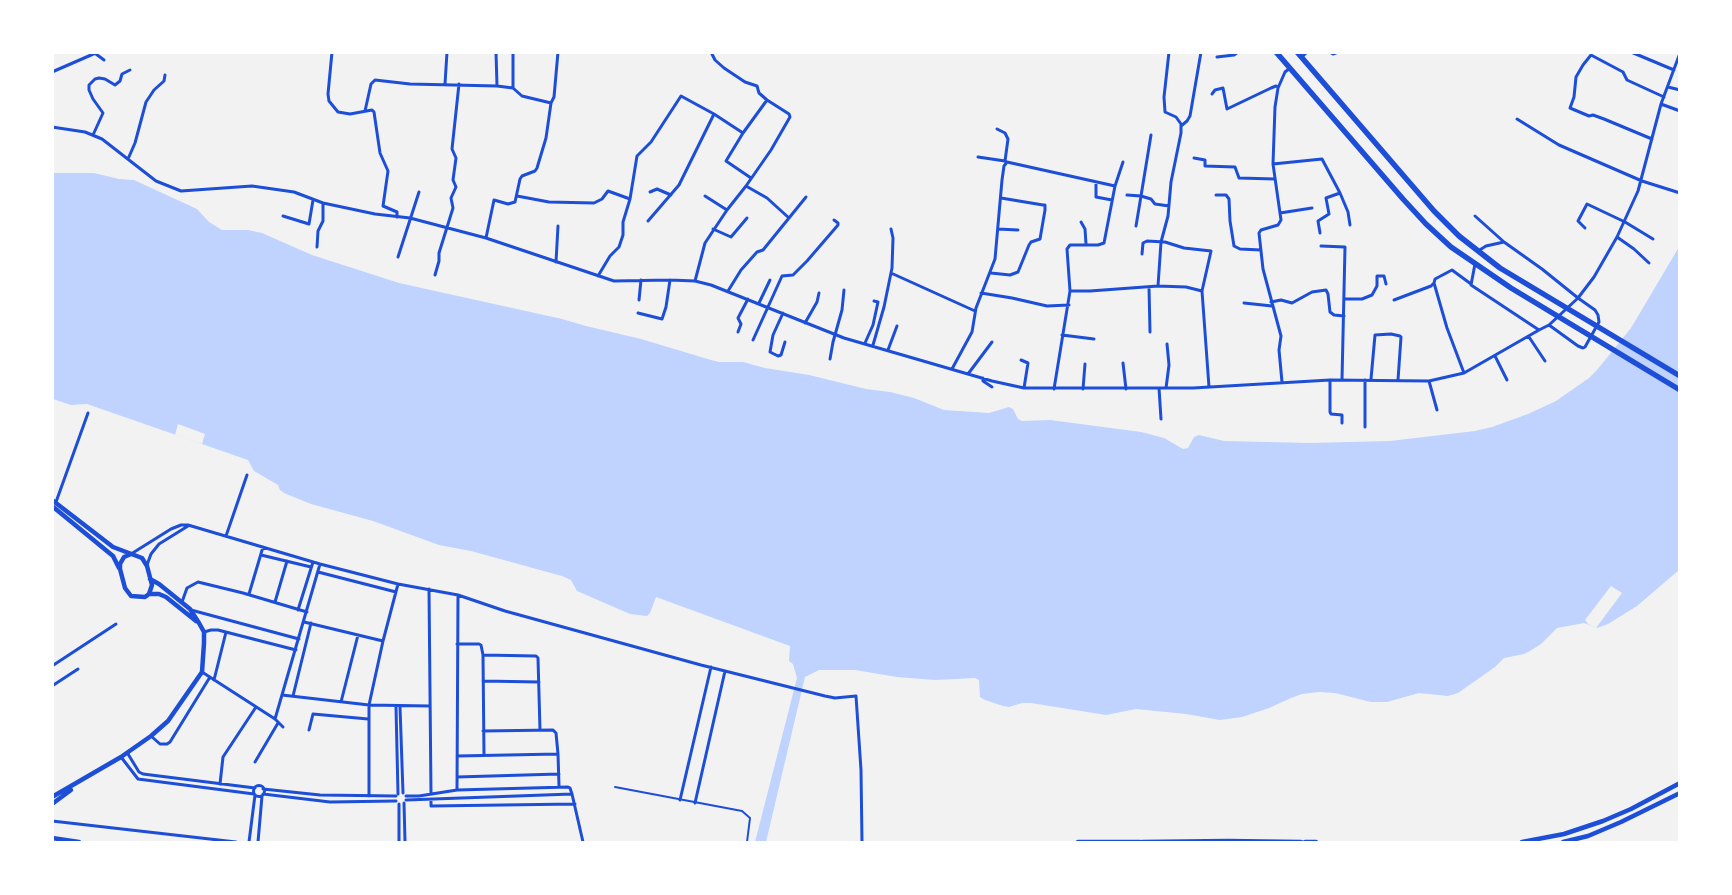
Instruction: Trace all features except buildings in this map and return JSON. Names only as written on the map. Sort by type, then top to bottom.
[{"type":"highway","points":[[1276,52],[1426,224],[1451,247],[1548,310],[1680,390]]},
{"type":"highway","points":[[1299,55],[1434,211],[1459,236],[1500,268],[1680,376]]},
{"type":"street","points":[[332,52],[329,101],[338,112],[350,114],[372,110],[374,112],[380,153],[388,171],[383,206],[397,212],[397,217]]},
{"type":"street","points":[[446,84],[447,52]]},
{"type":"street","points":[[496,52],[497,86]]},
{"type":"street","points":[[513,52],[513,88]]},
{"type":"street","points":[[486,238],[494,200],[512,204],[515,202],[520,179],[537,168],[546,138],[551,103],[554,97],[558,52]]},
{"type":"street","points":[[695,281],[703,248],[713,229],[752,178],[790,117],[759,93],[757,86],[745,82],[724,68],[715,60],[711,52]]},
{"type":"street","points":[[1158,286],[1161,242],[1181,133],[1181,126],[1176,117],[1165,112],[1164,97],[1168,52]]},
{"type":"street","points":[[1181,126],[1190,116],[1201,52]]},
{"type":"street","points":[[1217,57],[1234,55],[1238,52]]},
{"type":"street","points":[[1299,55],[1307,52]]},
{"type":"street","points":[[1330,52],[1333,54],[1338,52]]},
{"type":"street","points":[[1631,52],[1674,70]]},
{"type":"street","points":[[52,72],[97,53],[104,60]]},
{"type":"street","points":[[52,127],[93,135],[110,144],[156,181],[181,191],[252,186],[294,192],[323,203],[410,218],[486,238],[614,281],[695,281],[748,298],[836,335],[968,374],[1024,388],[1126,389],[1209,387],[1330,380],[1429,381],[1464,373],[1530,337],[1549,325],[1578,298],[1594,277],[1617,237],[1642,181],[1661,104],[1680,53]]},
{"type":"street","points":[[1652,139],[1604,118],[1593,115],[1589,116],[1570,108],[1574,97],[1576,77],[1592,55],[1623,72],[1627,80],[1664,97]]},
{"type":"street","points":[[1282,382],[1279,350],[1281,336],[1260,250],[1259,233],[1261,230],[1280,223],[1274,164],[1275,107],[1279,86],[1285,72],[1290,68]]},
{"type":"street","points":[[93,135],[103,112],[93,99],[89,85],[99,78],[115,85],[120,81],[122,74],[130,70]]},
{"type":"street","points":[[128,159],[136,143],[146,102],[154,90],[164,82],[165,75]]},
{"type":"street","points":[[365,111],[371,84],[375,80],[410,84],[459,84],[513,88],[522,96],[551,103]]},
{"type":"street","points":[[435,275],[439,253],[453,208],[450,198],[456,187],[453,180],[456,158],[452,149],[459,84]]},
{"type":"street","points":[[1212,94],[1215,90],[1223,88],[1227,109],[1279,86]]},
{"type":"street","points":[[1668,87],[1680,90]]},
{"type":"street","points":[[598,276],[610,256],[619,247],[623,235],[623,222],[630,199],[637,156],[651,142],[680,97],[714,114],[742,133]]},
{"type":"street","points":[[752,178],[726,161],[742,133],[767,100]]},
{"type":"street","points":[[1661,104],[1680,111]]},
{"type":"street","points":[[648,221],[679,185],[714,114]]},
{"type":"street","points":[[1518,119],[1559,145],[1642,181],[1680,194]]},
{"type":"street","points":[[952,369],[969,340],[981,292],[991,273],[995,260],[1008,139],[1005,133],[998,129]]},
{"type":"street","points":[[1136,226],[1151,135]]},
{"type":"street","points":[[978,157],[1115,186]]},
{"type":"street","points":[[1194,158],[1205,160],[1205,166],[1236,168],[1239,178],[1275,179]]},
{"type":"street","points":[[1274,164],[1322,158],[1348,212],[1350,225]]},
{"type":"street","points":[[1054,389],[1062,334],[1069,305],[1067,249],[1070,245],[1098,245],[1104,243],[1115,186],[1123,162]]},
{"type":"street","points":[[1096,182],[1096,197],[1112,200]]},
{"type":"street","points":[[746,186],[767,198],[789,218]]},
{"type":"street","points":[[650,192],[657,189],[671,195]]},
{"type":"street","points":[[517,196],[549,202],[594,203],[602,199],[608,190],[630,199]]},
{"type":"street","points":[[398,257],[419,192]]},
{"type":"street","points":[[1320,233],[1318,222],[1329,214],[1326,198],[1340,193]]},
{"type":"street","points":[[1126,195],[1151,198],[1155,204],[1169,206]]},
{"type":"street","points":[[1216,195],[1226,195],[1229,199],[1234,246],[1240,249],[1260,250]]},
{"type":"street","points":[[705,196],[727,210]]},
{"type":"street","points":[[728,291],[741,270],[758,252],[763,250],[806,197]]},
{"type":"street","points":[[991,273],[1010,275],[1018,272],[1031,242],[1040,239],[1045,210],[1045,205],[1001,198]]},
{"type":"street","points":[[284,216],[309,224],[313,200]]},
{"type":"street","points":[[317,247],[318,231],[323,221],[323,203]]},
{"type":"street","points":[[1585,228],[1578,221],[1587,204],[1653,239]]},
{"type":"street","points":[[1280,213],[1312,208]]},
{"type":"street","points":[[1475,216],[1504,242],[1595,310],[1599,322],[1585,347],[1578,346],[1549,325]]},
{"type":"street","points":[[713,229],[731,237],[747,218]]},
{"type":"street","points":[[752,340],[782,276],[792,275],[808,261],[838,225],[834,220]]},
{"type":"street","points":[[1081,222],[1086,244]]},
{"type":"street","points":[[556,262],[558,226]]},
{"type":"street","points":[[873,345],[884,308],[891,273],[893,238],[891,229]]},
{"type":"street","points":[[998,229],[1018,230]]},
{"type":"street","points":[[1617,237],[1649,263]]},
{"type":"street","points":[[1142,254],[1144,243],[1161,242],[1184,248],[1211,250],[1202,291],[1209,387]]},
{"type":"street","points":[[1478,252],[1486,246],[1504,242]]},
{"type":"street","points":[[1322,246],[1344,247],[1342,380]]},
{"type":"street","points":[[1471,285],[1475,264]]},
{"type":"street","points":[[1394,300],[1434,283],[1452,270],[1471,285],[1539,330]]},
{"type":"street","points":[[891,273],[975,311]]},
{"type":"street","points":[[1344,299],[1362,299],[1372,295],[1377,286],[1377,276],[1384,276],[1386,284]]},
{"type":"street","points":[[639,300],[640,280]]},
{"type":"street","points":[[638,313],[662,319],[666,307],[670,280]]},
{"type":"street","points":[[759,303],[770,280]]},
{"type":"street","points":[[1434,283],[1447,328],[1464,373]]},
{"type":"street","points":[[1070,291],[1158,286],[1186,287],[1202,291]]},
{"type":"street","points":[[1149,287],[1150,332]]},
{"type":"street","points":[[830,359],[842,310],[844,290]]},
{"type":"street","points":[[1244,303],[1272,304],[1280,300],[1292,303],[1312,292],[1326,290],[1330,312],[1334,315],[1344,316]]},
{"type":"street","points":[[981,292],[1047,306],[1069,305]]},
{"type":"street","points":[[805,323],[817,302],[819,293]]},
{"type":"street","points":[[738,332],[741,324],[738,318],[748,298]]},
{"type":"street","points":[[865,343],[873,325],[878,302],[874,300]]},
{"type":"street","points":[[782,313],[773,335],[770,352],[781,356],[786,342]]},
{"type":"street","points":[[888,350],[897,326]]},
{"type":"street","points":[[1062,334],[1094,339]]},
{"type":"street","points":[[1371,380],[1375,335],[1391,334],[1401,337],[1398,380]]},
{"type":"street","points":[[1530,337],[1545,361]]},
{"type":"street","points":[[968,374],[992,342]]},
{"type":"street","points":[[1166,388],[1169,365],[1167,344]]},
{"type":"street","points":[[1495,356],[1508,380]]},
{"type":"street","points":[[1022,360],[1028,363],[1024,388]]},
{"type":"street","points":[[1123,363],[1126,389]]},
{"type":"street","points":[[1083,389],[1085,364]]},
{"type":"street","points":[[983,378],[983,381],[992,387]]},
{"type":"street","points":[[1330,380],[1330,412],[1342,415],[1342,423]]},
{"type":"street","points":[[1365,380],[1365,427]]},
{"type":"street","points":[[1429,381],[1437,410]]},
{"type":"street","points":[[1159,388],[1161,419]]},
{"type":"street","points":[[54,502],[88,413]]},
{"type":"street","points":[[226,536],[247,474]]},
{"type":"street","points":[[54,502],[109,545],[142,558],[147,566],[152,585],[148,594]]},
{"type":"street","points":[[54,502],[113,556],[120,569],[125,588],[131,596],[139,598],[148,594],[160,594],[199,623]]},
{"type":"street","points":[[120,569],[124,557],[171,529],[181,525],[188,526],[398,584],[429,588],[458,595],[505,611],[725,671],[835,698],[856,696],[861,764],[862,842]]},
{"type":"street","points":[[147,566],[151,554],[159,544],[188,526]]},
{"type":"street","points":[[250,594],[263,547]]},
{"type":"street","points":[[261,554],[311,567]]},
{"type":"street","points":[[275,602],[287,561]]},
{"type":"street","points":[[298,610],[313,562]]},
{"type":"street","points":[[255,762],[277,721],[282,694],[320,564]]},
{"type":"street","points":[[318,572],[396,592]]},
{"type":"street","points":[[52,797],[122,758],[151,736],[168,721],[202,672],[204,632],[190,609],[150,578]]},
{"type":"street","points":[[181,602],[184,600],[187,588],[198,582],[250,594],[307,612]]},
{"type":"street","points":[[368,796],[369,705],[398,584]]},
{"type":"street","points":[[429,588],[432,794]]},
{"type":"street","points":[[458,595],[458,790]]},
{"type":"street","points":[[190,609],[299,639]]},
{"type":"street","points":[[304,622],[383,641]]},
{"type":"street","points":[[293,696],[311,623]]},
{"type":"street","points":[[52,666],[116,624]]},
{"type":"street","points":[[204,632],[211,630],[226,632],[296,650]]},
{"type":"street","points":[[151,736],[156,742],[164,744],[170,742],[212,678],[226,632]]},
{"type":"street","points":[[341,702],[358,635]]},
{"type":"street","points":[[458,644],[479,644],[483,655],[484,755]]},
{"type":"street","points":[[483,655],[536,656],[538,658],[540,730]]},
{"type":"street","points":[[680,800],[711,667]]},
{"type":"street","points":[[52,686],[78,669]]},
{"type":"street","points":[[695,803],[725,671]]},
{"type":"street","points":[[202,672],[277,721],[283,727]]},
{"type":"street","points":[[483,681],[539,682]]},
{"type":"street","points":[[282,694],[369,705],[396,707],[430,706]]},
{"type":"street","points":[[220,784],[223,757],[256,707]]},
{"type":"street","points":[[396,707],[405,842]]},
{"type":"street","points":[[398,842],[397,803],[402,797],[400,707]]},
{"type":"street","points":[[309,730],[313,714],[368,719]]},
{"type":"street","points":[[484,731],[555,731],[559,786]]},
{"type":"street","points":[[128,754],[139,772],[143,774],[255,788],[259,786],[320,795],[431,799],[572,794]]},
{"type":"street","points":[[458,756],[558,754]]},
{"type":"street","points":[[122,758],[138,779],[254,794],[258,797],[263,795],[330,802],[397,803]]},
{"type":"street","points":[[458,777],[559,774]]},
{"type":"street","points":[[1522,842],[1564,834],[1610,819],[1680,782]]},
{"type":"street","points":[[52,804],[77,784]]},
{"type":"street","points":[[397,803],[402,797],[458,790],[569,787],[575,804],[583,842]]},
{"type":"street","points":[[249,842],[255,788]]},
{"type":"street","points":[[258,842],[263,788]]},
{"type":"street","points":[[1563,842],[1588,836],[1680,793]]},
{"type":"street","points":[[431,799],[431,806],[575,804]]},
{"type":"street","points":[[52,821],[236,842]]},
{"type":"street","points":[[52,838],[79,842]]},
{"type":"street","points":[[1078,842],[1302,842]]},
{"type":"street","points":[[1306,842],[1316,842]]},
{"type":"lane","points":[[615,787],[742,811],[750,818],[747,842]]},
{"type":"water","points":[[53,173],[94,173],[119,179],[134,180],[197,209],[209,222],[222,230],[248,230],[262,233],[312,255],[399,283],[562,319],[641,339],[719,362],[743,362],[866,389],[890,392],[914,398],[944,410],[989,413],[1009,407],[1013,409],[1018,419],[1022,421],[1050,420],[1141,432],[1164,438],[1183,449],[1188,448],[1194,437],[1199,435],[1224,441],[1310,443],[1390,441],[1475,431],[1528,414],[1556,401],[1589,378],[1597,370],[1631,328],[1679,247],[1679,570],[1637,606],[1608,624],[1597,628],[1584,623],[1557,628],[1541,644],[1530,651],[1504,658],[1495,667],[1458,693],[1448,696],[1419,693],[1387,702],[1371,702],[1335,693],[1319,692],[1302,694],[1242,717],[1220,720],[1186,714],[1136,709],[1106,715],[1031,703],[1022,703],[1009,707],[980,697],[979,680],[975,678],[935,680],[897,677],[855,670],[819,670],[805,677],[766,842],[755,842],[797,678],[793,664],[789,661],[790,646],[656,597],[647,616],[630,614],[577,591],[571,580],[562,576],[471,551],[439,545],[373,521],[311,504],[284,493],[278,485],[254,471],[248,460],[87,404],[71,405],[53,399]]},
{"type":"pier","points":[[178,424],[205,434],[202,444],[175,435]]},
{"type":"pier","points":[[1611,586],[1622,593],[1596,628],[1585,620]]}]
